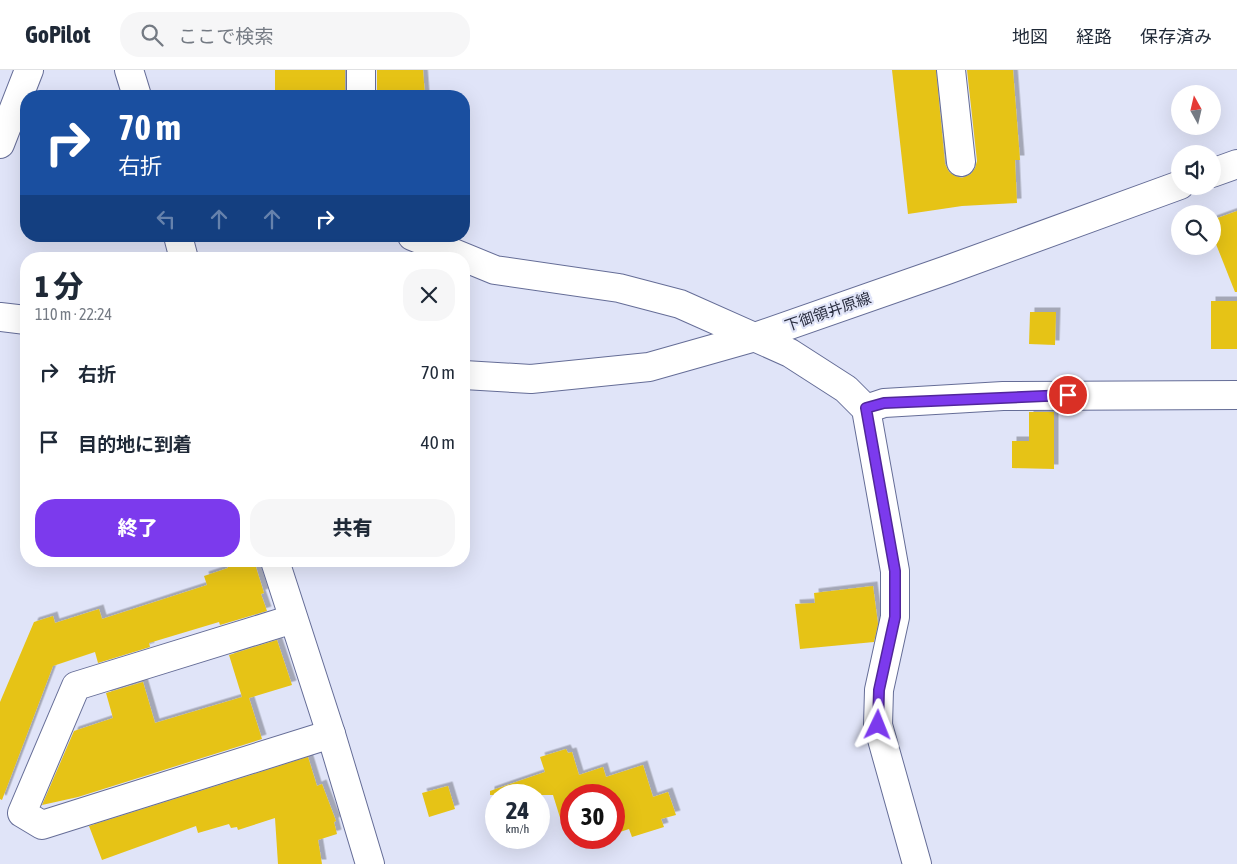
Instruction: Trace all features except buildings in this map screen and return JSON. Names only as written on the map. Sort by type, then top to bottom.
[{"type":"main road","points":[[21,90],[29,70]]},
{"type":"main road","points":[[129,70],[135,90]]},
{"type":"main road","points":[[361,70],[361,90]]},
{"type":"main road","points":[[951,70],[961,162]]},
{"type":"main road","points":[[0,144],[20,93]]},
{"type":"main road","points":[[1221,170],[1237,164]]},
{"type":"main road","name":"下御領井原線","points":[[470,375],[531,380],[649,366],[755,337],[947,270],[1171,188]]},
{"type":"main road","points":[[427,242],[451,252]]},
{"type":"main road","points":[[470,260],[495,270],[619,288],[680,304],[790,353],[846,389],[866,408],[895,571],[895,617],[879,690],[878,725],[917,864]]},
{"type":"main road","points":[[0,317],[20,319]]},
{"type":"main road","points":[[866,408],[884,403],[1003,396],[1237,395]]},
{"type":"main road","points":[[277,567],[331,734],[370,864]]},
{"type":"main road","points":[[293,619],[76,686],[22,813],[42,825],[331,734]]},
{"type":"route","points":[[878,725],[879,690],[895,617],[895,571],[866,408],[884,403],[1003,396],[1068,395]]}]
